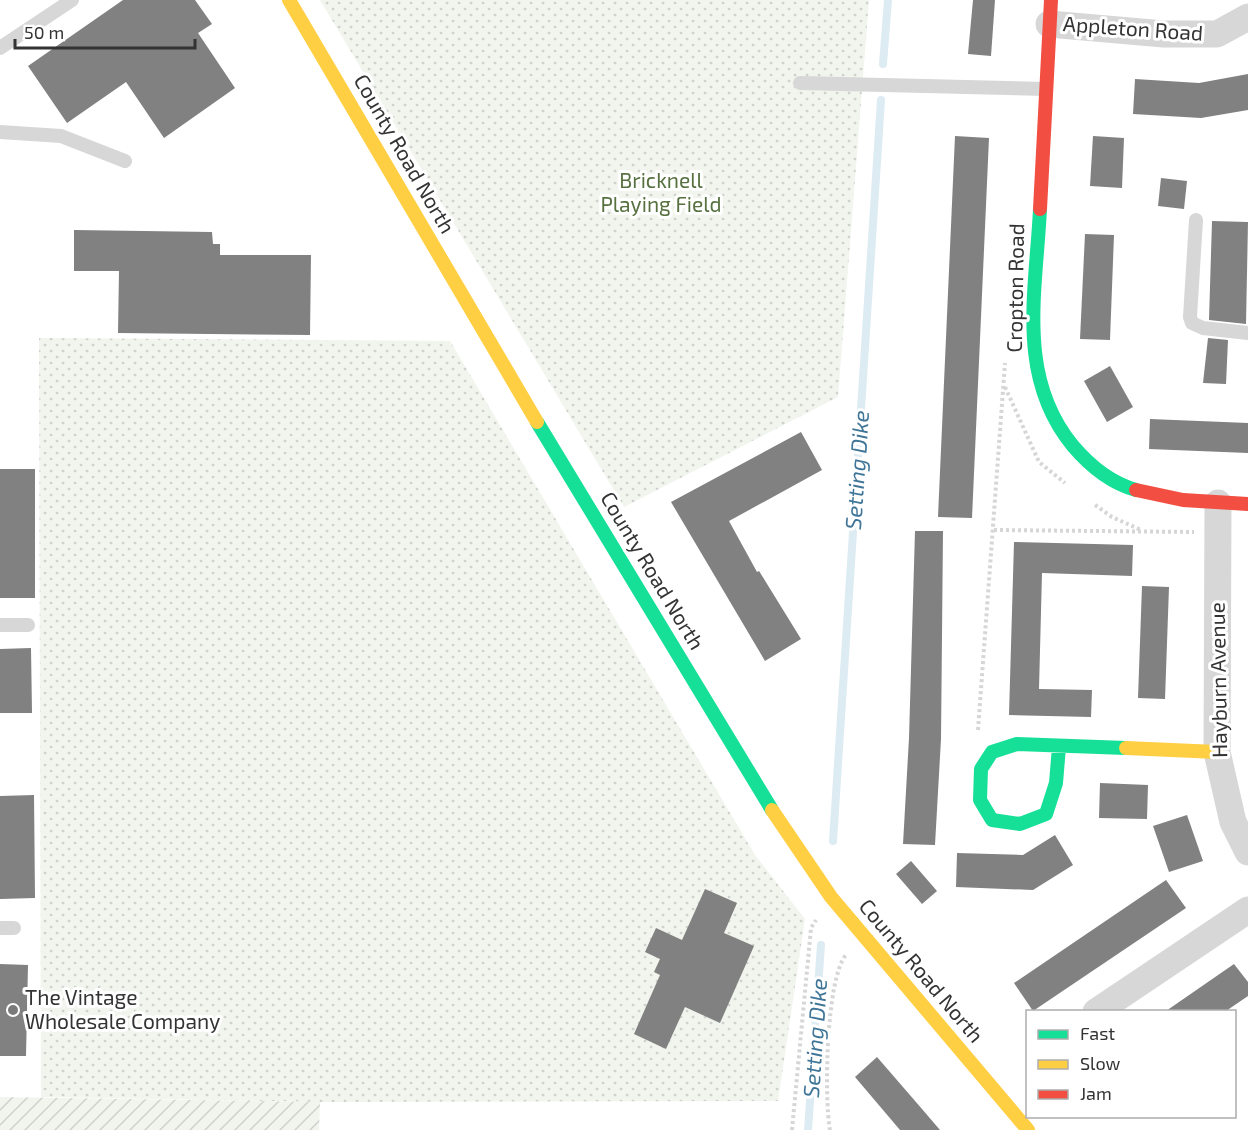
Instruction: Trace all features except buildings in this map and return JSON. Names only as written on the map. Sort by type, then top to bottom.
[{"type":"street","name":"County Road North","points":[[290,0],[523,399],[762,795],[831,897],[1028,1130]]},
{"type":"street","name":"Appleton Road","points":[[1050,12],[1164,34],[1217,34],[1248,17]]},
{"type":"street","name":"Cropton Road","points":[[1050,12],[1033,351],[1045,403],[1082,461],[1111,482],[1157,498],[1248,504]]},
{"type":"street","name":"Hayburn Avenue","points":[[1218,503],[1217,752],[1233,822],[1248,852]]},
{"type":"street","points":[[1059,747],[1056,783],[1046,814],[1020,824],[992,820],[980,800],[981,769],[992,752],[1017,744],[1217,752]]},
{"type":"street","points":[[1098,1010],[1248,910]]},
{"type":"lane","points":[[0,48],[72,0]]},
{"type":"lane","points":[[800,83],[1045,90]]},
{"type":"lane","points":[[0,132],[61,136],[125,161]]},
{"type":"lane","points":[[1196,220],[1190,317],[1192,323],[1203,328],[1248,333]]},
{"type":"lane","points":[[0,625],[28,625]]},
{"type":"path","points":[[981,769],[977,727],[994,530],[1005,360]]},
{"type":"path","points":[[994,530],[1218,533]]},
{"type":"path","points":[[792,1130],[811,928],[831,897]]},
{"type":"path","points":[[830,1130],[830,1001],[838,963],[862,934]]},
{"type":"green space","name":"Bricknell Playing Field","points":[[320,0],[869,0],[838,397],[624,507]]},
{"type":"green space","points":[[39,338],[450,341],[755,855],[805,919],[778,1101],[320,1102],[41,1097]]},
{"type":"green space","points":[[0,1097],[320,1102],[319,1130],[0,1130]]},
{"type":"waterway","name":"Setting Dike","points":[[883,64],[888,0]]},
{"type":"waterway","name":"Setting Dike","points":[[833,841],[881,100]]},
{"type":"waterway","name":"Setting Dike","points":[[808,1130],[821,945]]},
{"type":"traffic: fast","points":[[1040,209],[1034,333],[1036,363],[1043,392],[1055,419],[1073,446],[1094,467],[1110,478],[1136,490]]},
{"type":"traffic: fast","points":[[537,422],[772,810]]},
{"type":"traffic: fast","points":[[1059,747],[1056,783],[1046,814],[1020,824],[992,820],[980,800],[981,769],[992,752],[1017,744],[1126,748]]},
{"type":"traffic: slow","points":[[289,0],[537,422]]},
{"type":"traffic: slow","points":[[1126,748],[1217,752]]},
{"type":"traffic: slow","points":[[772,810],[831,897],[1028,1130]]},
{"type":"traffic: jam","points":[[1040,209],[1051,0]]},
{"type":"traffic: jam","points":[[1136,490],[1183,500],[1248,504]]},
{"type":"place","name":"The Vintage Wholesale Company","points":[[13,1010]]}]
